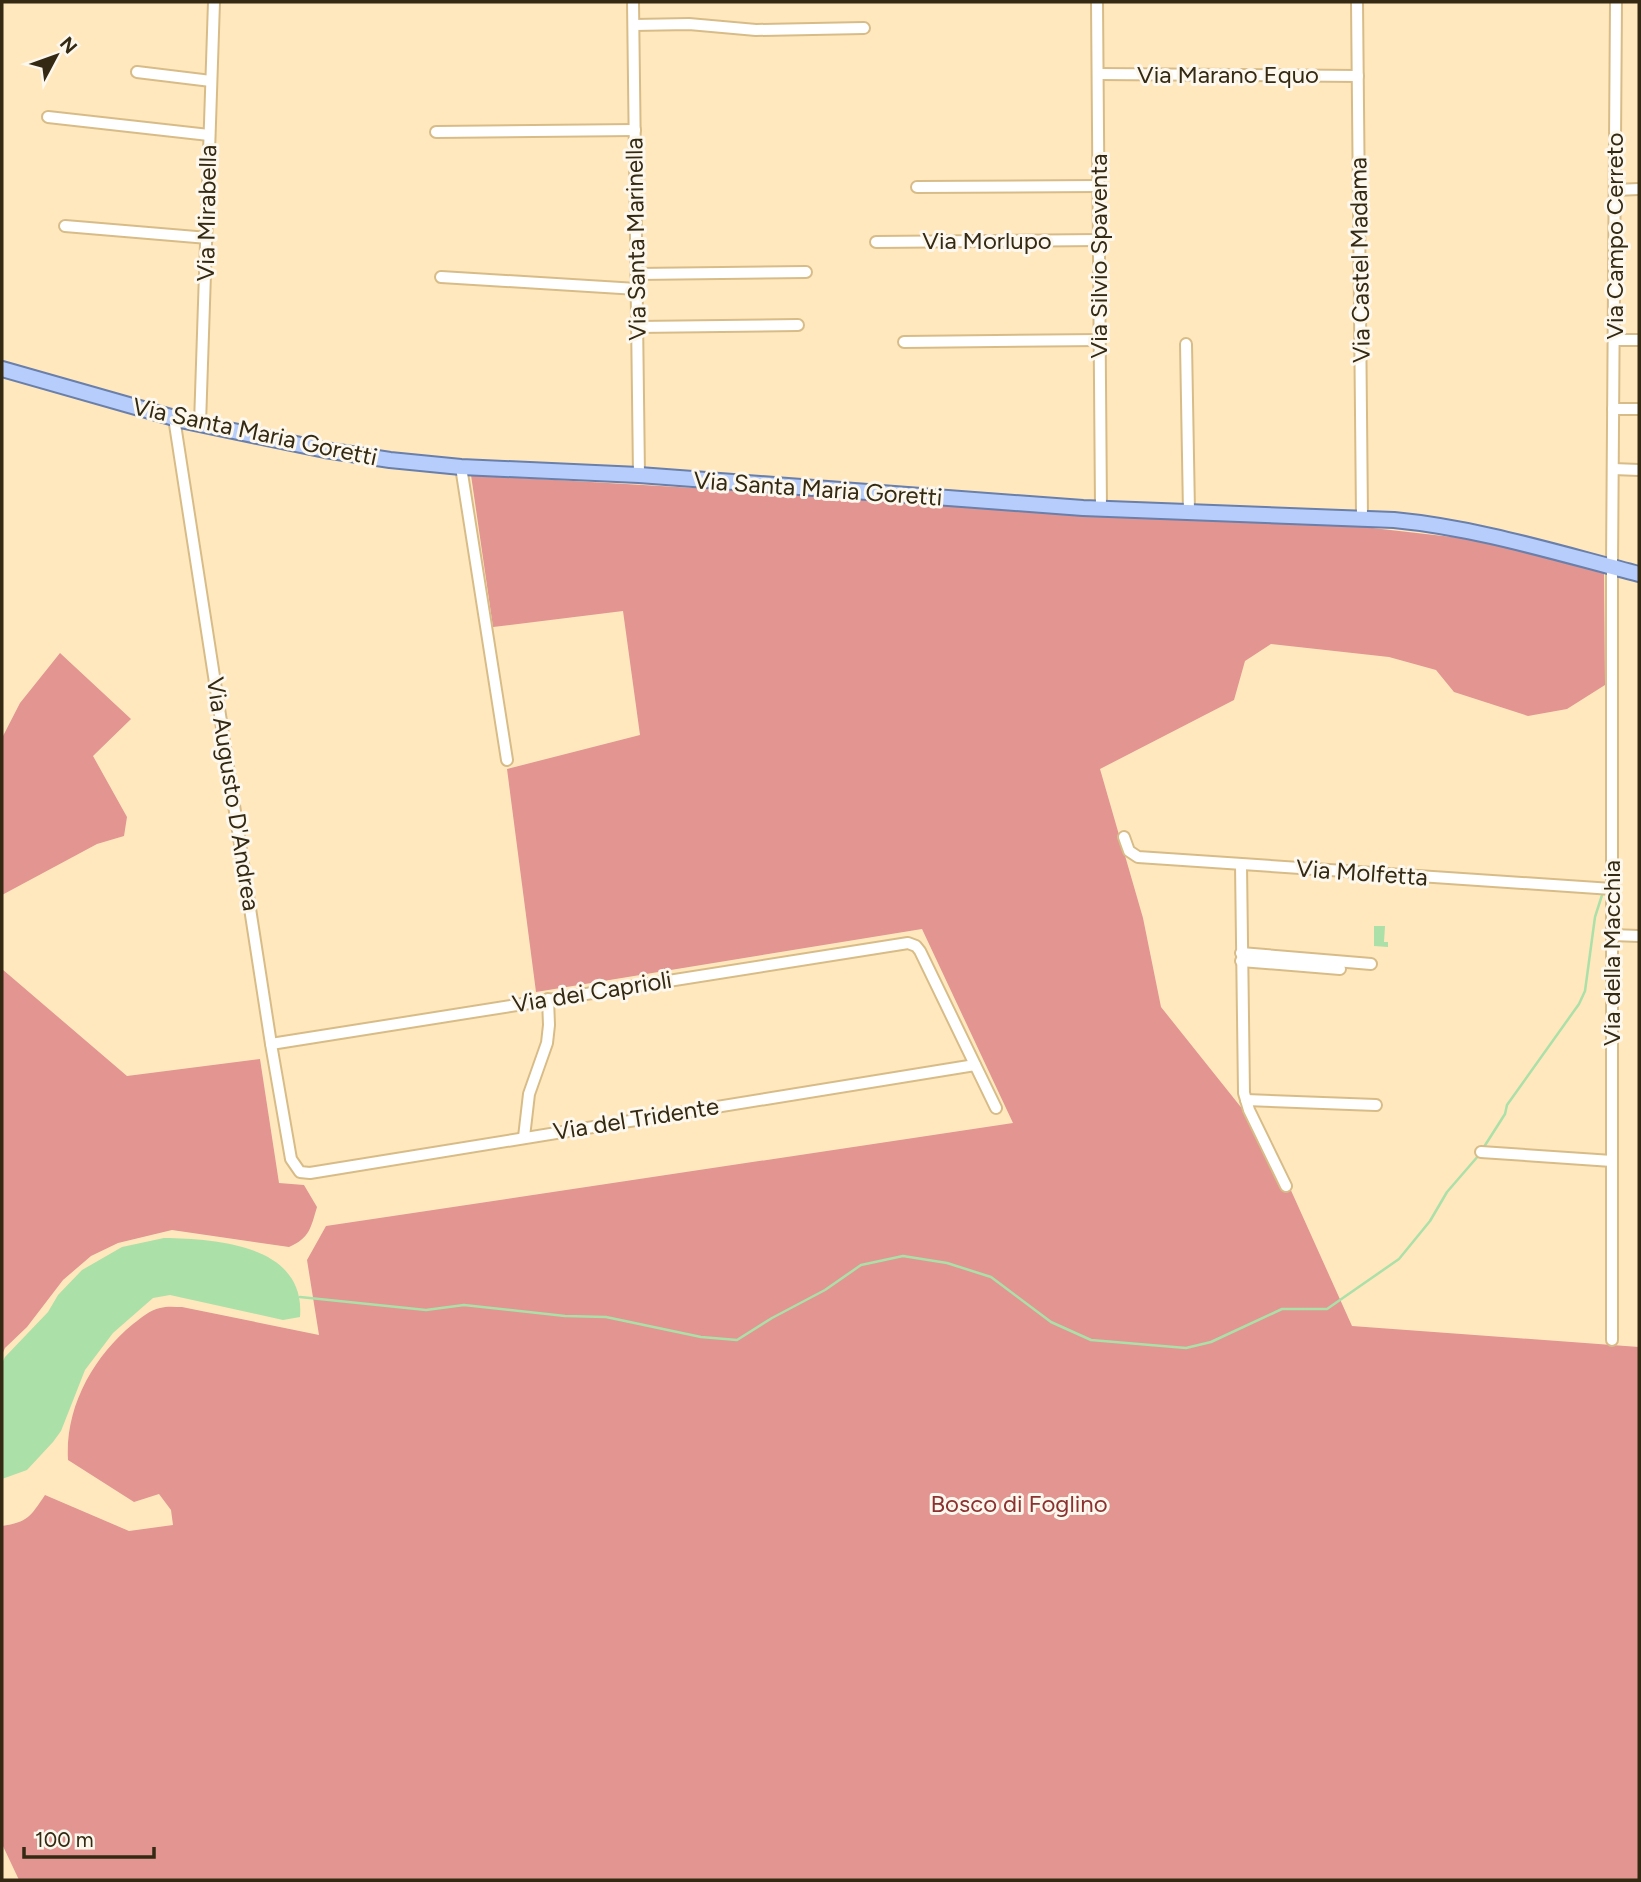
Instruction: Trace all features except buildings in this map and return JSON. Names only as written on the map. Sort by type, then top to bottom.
[{"type":"main road","name":"Via Santa Maria Goretti","points":[[2,369],[174,418],[354,455],[461,467],[639,475],[1101,509],[1362,517],[1461,528],[1639,574]]},
{"type":"street","name":"Via Mirabella","points":[[200,424],[208,238],[212,2]]},
{"type":"street","name":"Via Santa Marinella","points":[[634,2],[639,475]]},
{"type":"street","name":"Via Silvio Spaventa","points":[[1097,2],[1101,509]]},
{"type":"street","name":"Via Castel Madama","points":[[1357,2],[1362,517]]},
{"type":"street","name":"Via Campo Cerreto","points":[[1612,567],[1616,2]]},
{"type":"street","points":[[634,25],[694,25],[750,30],[864,29]]},
{"type":"street","points":[[137,72],[211,81]]},
{"type":"street","name":"Via Marano Equo","points":[[1098,74],[1358,76]]},
{"type":"street","points":[[48,117],[209,135]]},
{"type":"street","points":[[436,132],[635,130]]},
{"type":"street","points":[[917,187],[1098,186]]},
{"type":"street","points":[[1615,190],[1639,189]]},
{"type":"street","points":[[65,226],[208,238]]},
{"type":"street","name":"Via Morlupo","points":[[876,242],[1099,240]]},
{"type":"street","points":[[637,274],[806,272]]},
{"type":"street","points":[[441,277],[637,289]]},
{"type":"street","points":[[637,327],[798,325]]},
{"type":"street","points":[[904,342],[1100,340]]},
{"type":"street","points":[[1615,340],[1639,340]]},
{"type":"street","points":[[1185,344],[1189,512]]},
{"type":"street","points":[[1613,409],[1639,409]]},
{"type":"street","name":"Via Augusto D'Andrea","points":[[174,418],[271,1044],[291,1157],[298,1169]]},
{"type":"street","points":[[461,467],[507,760]]},
{"type":"street","points":[[1613,469],[1639,470]]},
{"type":"street","name":"Via della Macchia","points":[[1612,567],[1607,889],[1612,935],[1612,1340]]},
{"type":"street","name":"Via Molfetta","points":[[1124,837],[1129,851],[1138,857],[1607,889]]},
{"type":"street","points":[[1241,864],[1243,1081],[1246,1100],[1286,1186]]},
{"type":"street","points":[[1612,935],[1639,936]]},
{"type":"street","name":"Via dei Caprioli","points":[[271,1044],[906,943],[913,944],[920,951],[975,1065]]},
{"type":"street","points":[[1241,957],[1371,964]]},
{"type":"street","points":[[1241,957],[1340,969]]},
{"type":"street","points":[[524,1137],[527,1100],[547,1043],[548,999]]},
{"type":"street","points":[[975,1065],[996,1108]]},
{"type":"street","name":"Via del Tridente","points":[[298,1169],[302,1173],[310,1173],[975,1065]]},
{"type":"street","points":[[1246,1100],[1376,1105]]},
{"type":"street","points":[[1481,1152],[1612,1161]]},
{"type":"green space","name":"Bosco di Foglino","points":[[471,475],[1364,527],[1487,541],[1604,573],[1605,685],[1567,709],[1528,716],[1454,692],[1436,670],[1389,657],[1271,644],[1245,661],[1234,700],[1100,769],[1143,918],[1161,1007],[1244,1111],[1258,1117],[1352,1326],[1639,1347],[1639,1880],[19,1880],[2,1844],[2,1526],[18,1523],[28,1517],[45,1495],[129,1531],[173,1525],[171,1510],[159,1494],[134,1502],[68,1460],[71,1421],[84,1384],[106,1352],[139,1319],[156,1309],[182,1307],[319,1335],[307,1260],[326,1226],[1013,1123],[922,929],[536,992],[507,769],[640,735],[623,611],[493,627]]},
{"type":"green space","points":[[60,653],[131,719],[93,756],[127,817],[124,836],[97,844],[2,895],[2,738],[20,703]]},
{"type":"green space","points":[[2,969],[127,1076],[260,1059],[279,1183],[304,1185],[317,1207],[306,1236],[289,1247],[172,1230],[118,1243],[91,1256],[63,1280],[2,1355]]},
{"type":"shaded area","points":[[1374,926],[1385,926],[1384,942],[1388,942],[1388,947],[1374,946]]},
{"type":"shaded area","points":[[164,1238],[232,1244],[274,1261],[289,1274],[298,1293],[300,1317],[283,1320],[170,1295],[153,1298],[113,1333],[85,1370],[61,1431],[53,1442],[27,1470],[2,1479],[2,1363],[5,1357],[48,1312],[58,1295],[82,1270],[122,1247]]},
{"type":"waterway","points":[[1482,1150],[1505,1114],[1507,1105],[1579,1004],[1585,991],[1595,917],[1603,892]]},
{"type":"waterway","points":[[300,1297],[426,1310],[464,1305],[565,1316],[606,1317],[701,1337],[737,1340],[825,1290],[861,1265],[903,1256],[947,1263],[991,1277],[1051,1322],[1091,1340],[1186,1348],[1211,1342],[1282,1309],[1327,1309],[1399,1259],[1430,1221],[1447,1192],[1479,1155]]}]
